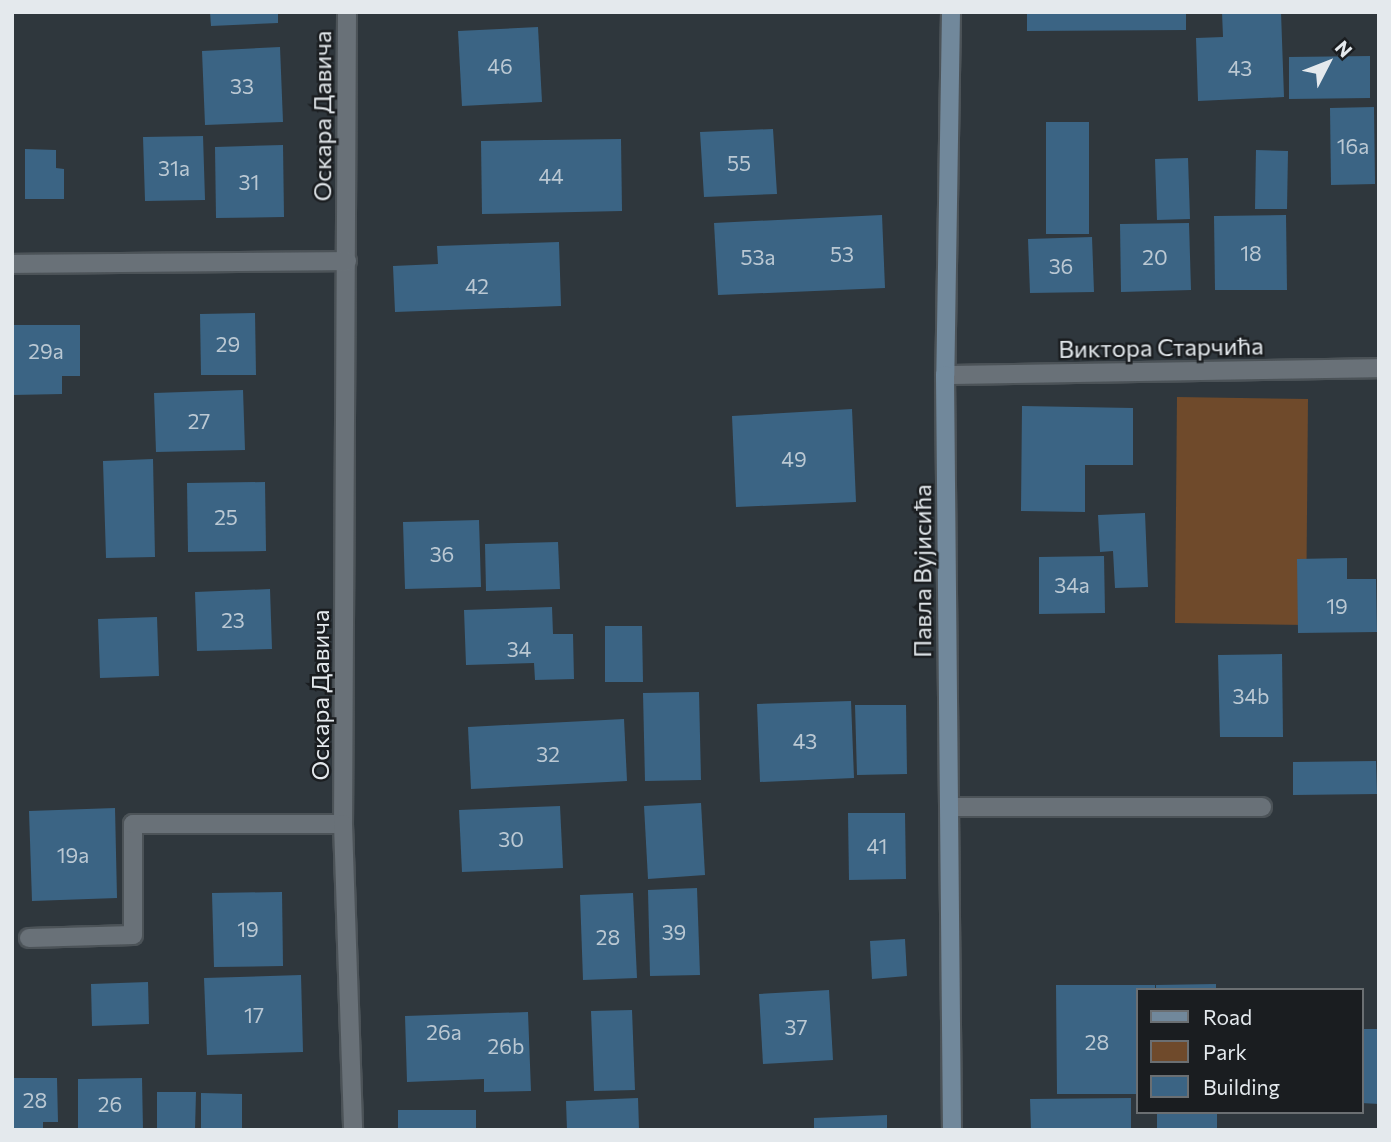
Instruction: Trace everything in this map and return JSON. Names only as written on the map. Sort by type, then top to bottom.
[{"type":"street","name":"Оскара Давича","points":[[347,12],[343,824],[353,1130]]},
{"type":"street","name":"Павла Вујисића","points":[[951,12],[945,375],[952,1130]]},
{"type":"street","points":[[12,264],[347,261]]},
{"type":"street","name":"Виктора Старчића","points":[[945,375],[1379,368]]},
{"type":"street","points":[[949,807],[1262,807]]},
{"type":"street","points":[[29,938],[133,935],[133,824],[343,824]]},
{"type":"green space","points":[[1177,397],[1308,399],[1306,625],[1175,623]]},
{"type":"building","points":[[210,12],[278,12],[278,23],[211,26]]},
{"type":"building","points":[[1027,12],[1186,12],[1186,30],[1027,31]]},
{"type":"building","points":[[1222,12],[1281,12],[1284,97],[1198,101],[1196,38],[1223,37]]},
{"type":"building","points":[[538,27],[542,102],[462,106],[458,31]]},
{"type":"building","points":[[280,47],[283,122],[205,125],[202,51]]},
{"type":"building","points":[[1370,56],[1370,98],[1289,99],[1289,57]]},
{"type":"building","points":[[1374,107],[1375,184],[1331,185],[1330,108]]},
{"type":"building","points":[[1046,122],[1089,122],[1089,234],[1046,234]]},
{"type":"building","points":[[773,129],[777,194],[704,197],[700,132]]},
{"type":"building","points":[[203,136],[205,200],[145,201],[143,137]]},
{"type":"building","points":[[621,139],[622,211],[482,214],[481,141]]},
{"type":"building","points":[[283,145],[284,217],[216,218],[215,147]]},
{"type":"building","points":[[25,149],[56,150],[56,168],[64,169],[64,199],[25,199]]},
{"type":"building","points":[[1256,150],[1288,151],[1287,209],[1255,209]]},
{"type":"building","points":[[1188,158],[1190,219],[1157,220],[1155,159]]},
{"type":"building","points":[[882,215],[885,288],[718,295],[714,223]]},
{"type":"building","points":[[1286,215],[1287,290],[1215,290],[1214,216]]},
{"type":"building","points":[[1189,223],[1191,290],[1121,292],[1120,224]]},
{"type":"building","points":[[1092,237],[1094,292],[1030,293],[1028,239]]},
{"type":"building","points":[[559,242],[561,306],[395,312],[393,266],[438,264],[437,246]]},
{"type":"building","points":[[255,313],[256,375],[201,375],[200,314]]},
{"type":"building","points":[[12,325],[80,325],[80,376],[62,376],[62,394],[12,395]]},
{"type":"building","points":[[243,390],[245,450],[156,452],[154,393]]},
{"type":"building","points":[[1022,406],[1133,408],[1133,465],[1085,465],[1085,512],[1021,511]]},
{"type":"building","points":[[852,409],[856,502],[736,507],[732,416]]},
{"type":"building","points":[[153,459],[155,557],[106,558],[103,461]]},
{"type":"building","points":[[265,482],[266,551],[188,552],[187,483]]},
{"type":"building","points":[[1145,513],[1148,587],[1115,588],[1113,551],[1100,552],[1098,515]]},
{"type":"building","points":[[479,520],[481,587],[405,589],[403,522]]},
{"type":"building","points":[[558,542],[560,589],[486,591],[485,544]]},
{"type":"building","points":[[1104,556],[1105,613],[1039,614],[1039,557]]},
{"type":"building","points":[[1347,558],[1347,579],[1376,579],[1377,632],[1298,633],[1297,559]]},
{"type":"building","points":[[270,589],[272,649],[197,651],[195,592]]},
{"type":"building","points":[[552,607],[553,634],[573,634],[574,679],[535,680],[534,663],[466,665],[464,610]]},
{"type":"building","points":[[157,617],[159,676],[100,678],[98,619]]},
{"type":"building","points":[[605,626],[642,626],[643,682],[605,682]]},
{"type":"building","points":[[1282,654],[1283,737],[1220,737],[1218,655]]},
{"type":"building","points":[[699,692],[701,780],[645,781],[643,693]]},
{"type":"building","points":[[851,701],[854,778],[760,782],[757,704]]},
{"type":"building","points":[[855,705],[906,705],[907,774],[857,775]]},
{"type":"building","points":[[624,719],[627,781],[471,789],[468,727]]},
{"type":"building","points":[[1376,761],[1377,794],[1293,795],[1293,762]]},
{"type":"building","points":[[701,803],[705,875],[648,879],[644,806]]},
{"type":"building","points":[[560,806],[563,868],[462,872],[459,810]]},
{"type":"building","points":[[115,808],[117,898],[32,901],[29,811]]},
{"type":"building","points":[[848,813],[905,813],[906,879],[849,880]]},
{"type":"building","points":[[697,888],[700,975],[650,976],[648,890]]},
{"type":"building","points":[[282,892],[283,966],[214,967],[212,893]]},
{"type":"building","points":[[633,893],[637,978],[583,980],[580,895]]},
{"type":"building","points":[[905,939],[907,976],[872,979],[870,941]]},
{"type":"building","points":[[301,975],[303,1052],[207,1055],[204,978]]},
{"type":"building","points":[[148,982],[149,1024],[92,1026],[91,984]]},
{"type":"building","points":[[1216,984],[1216,988],[1156,988],[1156,985]]},
{"type":"building","points":[[1056,985],[1155,985],[1155,988],[1136,988],[1136,1094],[1057,1094]]},
{"type":"building","points":[[829,990],[833,1060],[763,1064],[759,994]]},
{"type":"building","points":[[632,1010],[635,1090],[594,1091],[591,1011]]},
{"type":"building","points":[[528,1012],[531,1091],[484,1092],[484,1079],[407,1082],[405,1016]]},
{"type":"building","points":[[1363,1029],[1379,1029],[1379,1104],[1363,1103]]},
{"type":"building","points":[[12,1078],[57,1078],[58,1122],[43,1122],[43,1130],[12,1130]]},
{"type":"building","points":[[142,1078],[143,1130],[78,1130],[78,1079]]},
{"type":"building","points":[[157,1092],[196,1092],[195,1130],[157,1130]]},
{"type":"building","points":[[201,1093],[242,1094],[242,1130],[201,1130]]},
{"type":"building","points":[[638,1098],[639,1130],[567,1130],[566,1101]]},
{"type":"building","points":[[1131,1098],[1131,1128],[1031,1130],[1030,1099]]},
{"type":"building","points":[[398,1110],[476,1110],[476,1130],[398,1130]]},
{"type":"building","points":[[1157,1114],[1217,1114],[1217,1130],[1157,1130]]},
{"type":"building","points":[[887,1115],[887,1130],[814,1130],[814,1118]]}]
